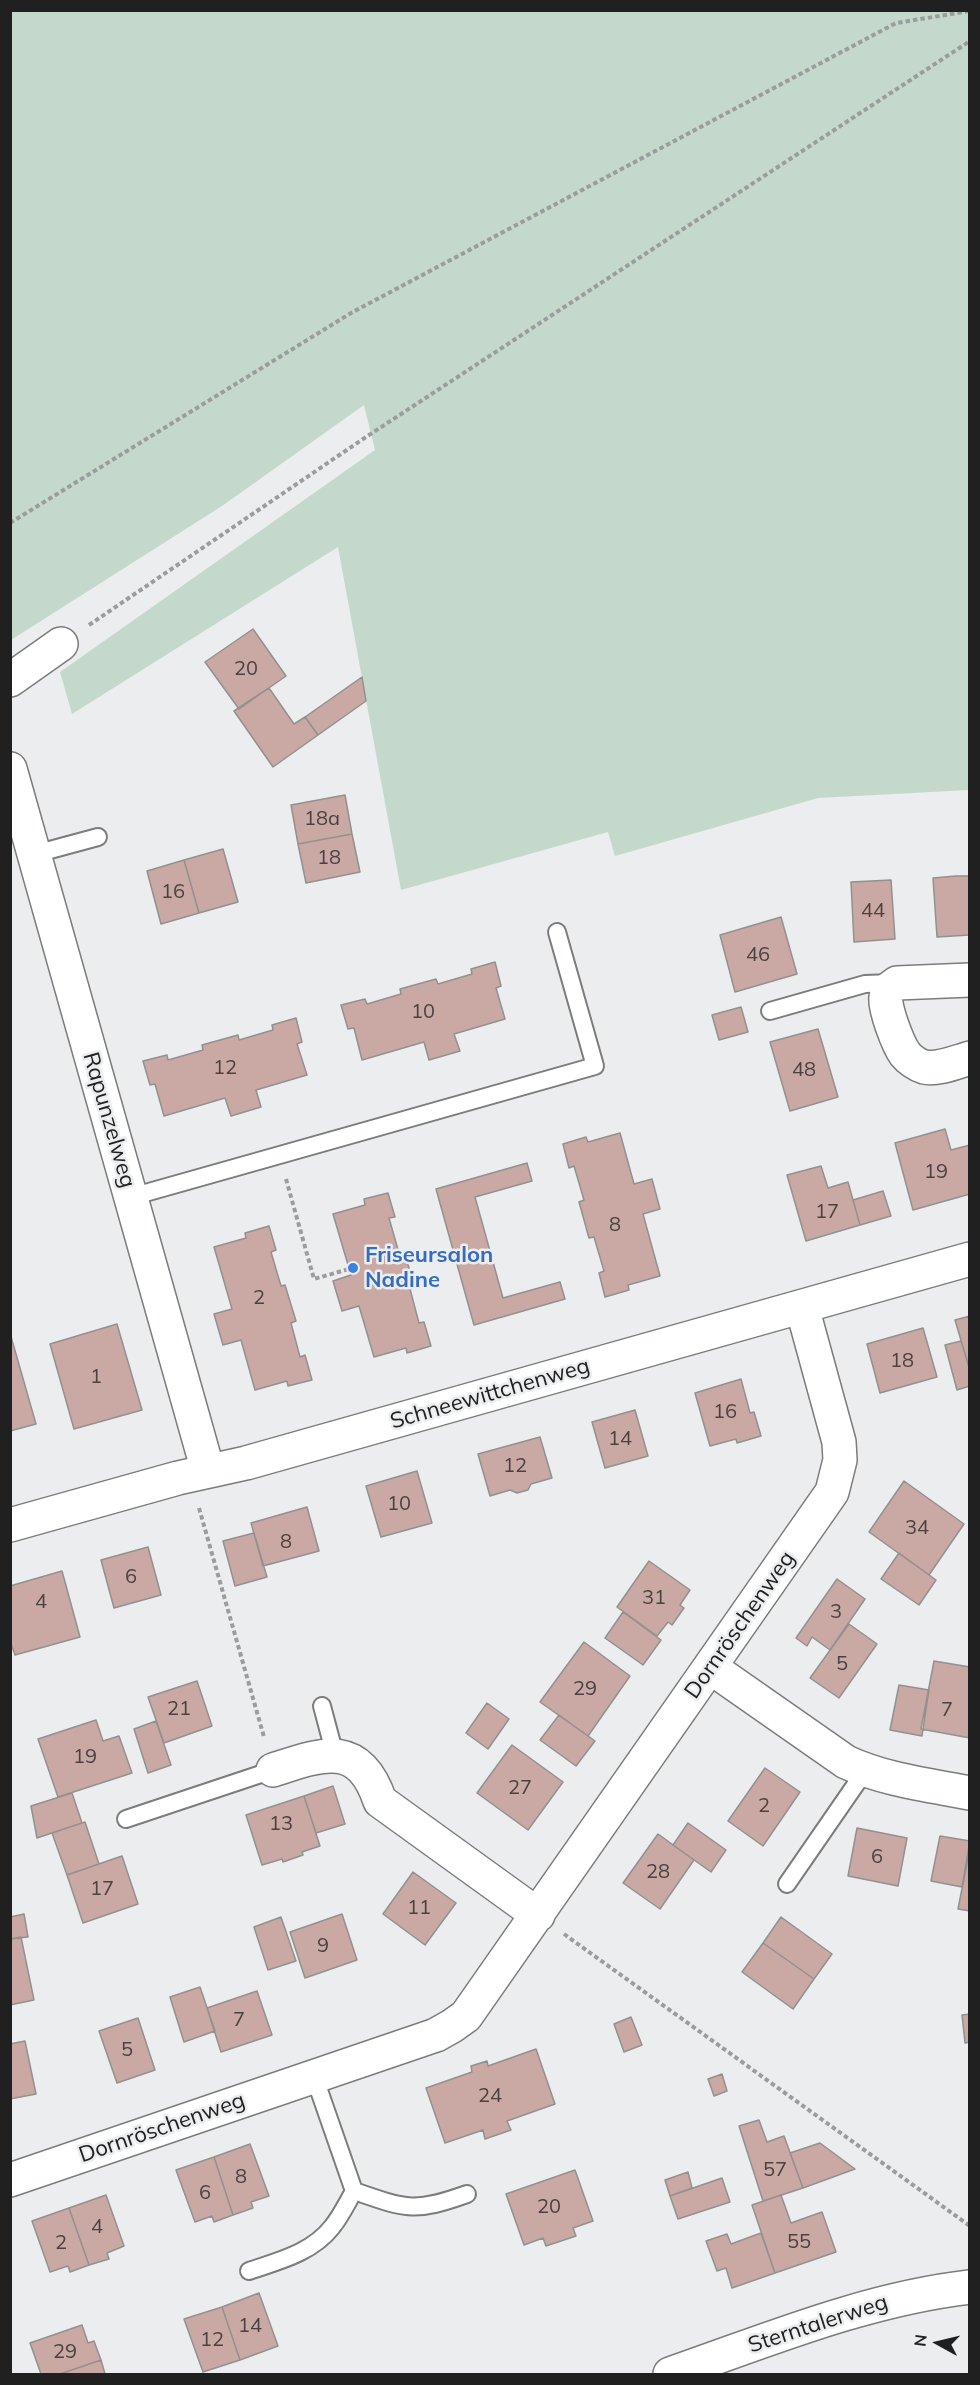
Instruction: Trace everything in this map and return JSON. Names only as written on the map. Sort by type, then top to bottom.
[{"type":"street","points":[[10,680],[61,644]]},
{"type":"street","name":"Rapunzelweg","points":[[10,768],[131,1197],[199,1473]]},
{"type":"street","points":[[969,980],[897,983],[890,988],[886,997],[899,1043],[906,1055],[926,1067],[938,1067],[969,1058]]},
{"type":"street","name":"Schneewittchenweg","points":[[10,1525],[199,1473],[246,1463],[969,1259]]},
{"type":"street","name":"Dornröschenweg","points":[[10,2180],[436,2035],[466,2016],[832,1492],[840,1460],[839,1442],[802,1307]]},
{"type":"street","points":[[710,1667],[846,1762],[865,1771],[903,1781],[969,1793]]},
{"type":"street","points":[[273,1770],[316,1756],[335,1755],[359,1767],[374,1785],[380,1801],[538,1915]]},
{"type":"street","name":"Sterntalerweg","points":[[670,2374],[855,2310],[895,2299],[969,2287]]},
{"type":"lane","points":[[35,855],[98,837]]},
{"type":"lane","points":[[131,1197],[595,1066],[557,932]]},
{"type":"lane","points":[[770,1011],[865,984],[897,983]]},
{"type":"lane","points":[[322,1706],[335,1755]]},
{"type":"lane","points":[[126,1819],[273,1770]]},
{"type":"lane","points":[[787,1884],[865,1771]]},
{"type":"lane","points":[[249,2271],[297,2254],[315,2244],[332,2228],[354,2191],[314,2076]]},
{"type":"lane","points":[[354,2191],[396,2206],[418,2208],[438,2205],[468,2194]]},
{"type":"path","points":[[10,523],[351,313],[896,23],[969,11]]},
{"type":"path","points":[[61,644],[363,439],[969,41]]},
{"type":"path","points":[[279,1155],[314,1279],[349,1269]]},
{"type":"path","points":[[199,1473],[273,1770]]},
{"type":"path","points":[[538,1915],[969,2226]]},
{"type":"green space","points":[[11,10],[969,11],[969,790],[818,798],[615,856],[608,832],[401,890],[338,547],[72,714],[60,672],[375,450],[364,405],[222,506],[11,640]]},
{"type":"building","points":[[253,629],[286,676],[239,709],[205,662]]},
{"type":"building","points":[[362,677],[366,701],[318,735],[305,717]]},
{"type":"building","points":[[269,688],[294,724],[305,717],[318,735],[273,767],[234,711]]},
{"type":"building","points":[[345,795],[352,834],[298,844],[291,805]]},
{"type":"building","points":[[352,834],[360,872],[306,883],[298,844]]},
{"type":"building","points":[[223,849],[238,902],[199,913],[184,860]]},
{"type":"building","points":[[184,860],[199,913],[161,924],[147,871]]},
{"type":"building","points":[[970,876],[970,935],[937,937],[933,878]]},
{"type":"building","points":[[891,880],[895,939],[854,942],[851,882]]},
{"type":"building","points":[[781,917],[797,974],[735,992],[720,935]]},
{"type":"building","points":[[495,962],[501,986],[496,988],[505,1019],[454,1034],[460,1051],[429,1060],[424,1042],[362,1060],[354,1028],[348,1029],[341,1005],[365,999],[367,1004],[401,994],[400,989],[436,979],[438,984],[472,974],[471,969]]},
{"type":"building","points":[[741,1007],[748,1032],[719,1040],[712,1015]]},
{"type":"building","points":[[296,1018],[302,1042],[297,1044],[307,1075],[256,1090],[261,1107],[231,1116],[225,1098],[164,1116],[155,1084],[150,1085],[143,1061],[167,1055],[168,1060],[203,1050],[202,1045],[238,1035],[239,1040],[273,1030],[272,1025]]},
{"type":"building","points":[[818,1029],[838,1097],[790,1111],[770,1042]]},
{"type":"building","points":[[945,1129],[951,1150],[970,1145],[970,1194],[913,1210],[895,1143]]},
{"type":"building","points":[[620,1133],[634,1184],[652,1179],[660,1209],[643,1214],[660,1276],[628,1285],[629,1290],[605,1297],[599,1273],[604,1271],[594,1237],[589,1238],[579,1202],[584,1200],[574,1166],[569,1168],[563,1144],[586,1137],[588,1142]]},
{"type":"building","points":[[527,1163],[532,1181],[475,1197],[503,1298],[560,1282],[565,1299],[474,1325],[436,1189]]},
{"type":"building","points":[[821,1166],[828,1188],[848,1182],[860,1225],[806,1241],[787,1175]]},
{"type":"building","points":[[883,1191],[891,1216],[860,1225],[853,1200]]},
{"type":"building","points":[[388,1193],[395,1217],[389,1218],[399,1253],[404,1251],[415,1288],[410,1289],[419,1323],[424,1322],[431,1346],[407,1353],[406,1348],[374,1357],[359,1306],[342,1311],[333,1281],[351,1275],[333,1214],[365,1205],[364,1199]]},
{"type":"building","points":[[269,1226],[276,1250],[271,1252],[281,1286],[285,1285],[296,1321],[291,1323],[300,1357],[305,1355],[312,1380],[288,1386],[287,1381],[255,1390],[241,1340],[223,1345],[214,1314],[232,1309],[214,1247],[246,1238],[245,1233]]},
{"type":"building","points":[[970,1316],[970,1364],[968,1364],[955,1320]]},
{"type":"building","points":[[117,1324],[142,1410],[74,1429],[50,1344]]},
{"type":"building","points":[[923,1328],[937,1377],[880,1393],[867,1344]]},
{"type":"building","points":[[10,1333],[36,1424],[10,1431]]},
{"type":"building","points":[[961,1341],[970,1370],[970,1386],[957,1390],[945,1345]]},
{"type":"building","points":[[741,1379],[750,1413],[754,1412],[761,1436],[737,1443],[736,1439],[710,1446],[695,1393]]},
{"type":"building","points":[[635,1410],[648,1456],[605,1468],[592,1422]]},
{"type":"building","points":[[540,1437],[552,1478],[531,1484],[528,1490],[517,1493],[510,1490],[490,1496],[478,1454]]},
{"type":"building","points":[[417,1471],[432,1523],[381,1537],[366,1486]]},
{"type":"building","points":[[904,1481],[964,1524],[929,1575],[869,1532]]},
{"type":"building","points":[[307,1507],[319,1551],[263,1566],[251,1523]]},
{"type":"building","points":[[254,1533],[267,1577],[235,1586],[223,1541]]},
{"type":"building","points":[[148,1547],[161,1595],[114,1608],[101,1560]]},
{"type":"building","points":[[899,1553],[936,1580],[919,1605],[881,1579]]},
{"type":"building","points":[[649,1561],[690,1590],[680,1605],[684,1608],[672,1625],[668,1622],[657,1636],[617,1607]]},
{"type":"building","points":[[62,1571],[80,1637],[15,1655],[10,1641],[10,1586]]},
{"type":"building","points":[[837,1579],[865,1599],[830,1650],[812,1637],[807,1646],[796,1638]]},
{"type":"building","points":[[623,1612],[661,1640],[643,1665],[605,1638]]},
{"type":"building","points":[[849,1624],[877,1644],[839,1698],[810,1678]]},
{"type":"building","points":[[584,1642],[630,1676],[588,1736],[540,1702]]},
{"type":"building","points":[[934,1661],[970,1667],[970,1738],[921,1729]]},
{"type":"building","points":[[197,1681],[212,1726],[164,1743],[148,1697]]},
{"type":"building","points":[[899,1685],[929,1690],[922,1736],[890,1730]]},
{"type":"building","points":[[487,1703],[509,1719],[488,1749],[466,1733]]},
{"type":"building","points":[[559,1715],[595,1741],[576,1766],[540,1740]]},
{"type":"building","points":[[96,1720],[103,1741],[119,1736],[132,1773],[58,1797],[38,1739]]},
{"type":"building","points":[[156,1721],[171,1765],[148,1773],[134,1729]]},
{"type":"building","points":[[512,1745],[563,1782],[528,1830],[477,1793]]},
{"type":"building","points":[[765,1768],[800,1792],[763,1846],[728,1821]]},
{"type":"building","points":[[333,1786],[345,1824],[316,1833],[304,1796]]},
{"type":"building","points":[[72,1793],[82,1823],[37,1838],[31,1806]]},
{"type":"building","points":[[304,1796],[320,1846],[283,1862],[282,1859],[262,1865],[246,1815]]},
{"type":"building","points":[[85,1822],[99,1864],[67,1875],[52,1833]]},
{"type":"building","points":[[688,1823],[726,1850],[711,1872],[673,1845]]},
{"type":"building","points":[[857,1828],[907,1838],[898,1886],[848,1876]]},
{"type":"building","points":[[658,1834],[694,1860],[660,1909],[623,1883]]},
{"type":"building","points":[[940,1836],[970,1841],[962,1887],[931,1881]]},
{"type":"building","points":[[970,1848],[970,1911],[958,1909]]},
{"type":"building","points":[[122,1856],[138,1904],[83,1923],[67,1875]]},
{"type":"building","points":[[413,1872],[456,1903],[425,1945],[383,1914]]},
{"type":"building","points":[[24,1914],[28,1937],[10,1939],[10,1917]]},
{"type":"building","points":[[342,1914],[357,1960],[305,1978],[290,1932]]},
{"type":"building","points":[[281,1917],[296,1961],[268,1970],[254,1927]]},
{"type":"building","points":[[781,1917],[832,1954],[814,1979],[763,1943]]},
{"type":"building","points":[[21,1937],[34,2000],[10,2005],[10,1939]]},
{"type":"building","points":[[763,1943],[814,1979],[793,2009],[742,1972]]},
{"type":"building","points":[[200,1987],[215,2031],[184,2042],[170,1997]]},
{"type":"building","points":[[257,1991],[272,2035],[221,2052],[207,2008]]},
{"type":"building","points":[[970,2014],[970,2042],[965,2043],[962,2015]]},
{"type":"building","points":[[631,2017],[642,2045],[624,2052],[614,2024]]},
{"type":"building","points":[[138,2018],[155,2070],[117,2083],[99,2031]]},
{"type":"building","points":[[25,2041],[36,2094],[10,2099],[10,2044]]},
{"type":"building","points":[[536,2049],[555,2104],[507,2121],[511,2130],[485,2139],[483,2130],[445,2143],[426,2088],[472,2072],[471,2066],[487,2061],[488,2066]]},
{"type":"building","points":[[722,2074],[727,2091],[714,2096],[708,2079]]},
{"type":"building","points":[[759,2120],[767,2142],[784,2136],[803,2188],[763,2201],[739,2126]]},
{"type":"building","points":[[820,2143],[855,2169],[803,2188],[790,2153]]},
{"type":"building","points":[[250,2144],[269,2196],[251,2202],[253,2208],[233,2215],[214,2157]]},
{"type":"building","points":[[214,2157],[233,2215],[214,2222],[212,2216],[195,2222],[176,2170]]},
{"type":"building","points":[[575,2170],[593,2221],[573,2228],[576,2236],[546,2246],[543,2238],[524,2245],[506,2194]]},
{"type":"building","points":[[688,2172],[692,2188],[670,2196],[665,2180]]},
{"type":"building","points":[[722,2178],[730,2202],[678,2219],[670,2196]]},
{"type":"building","points":[[106,2195],[124,2246],[107,2253],[109,2259],[89,2265],[69,2208]]},
{"type":"building","points":[[781,2195],[791,2223],[822,2212],[836,2252],[775,2273],[752,2205]]},
{"type":"building","points":[[69,2208],[89,2265],[70,2272],[68,2266],[50,2272],[32,2221]]},
{"type":"building","points":[[761,2233],[775,2273],[732,2288],[726,2268],[717,2271],[706,2241],[727,2234],[731,2244]]},
{"type":"building","points":[[259,2293],[278,2346],[240,2360],[222,2307]]},
{"type":"building","points":[[222,2307],[240,2360],[203,2372],[184,2319]]},
{"type":"building","points":[[82,2325],[88,2343],[94,2341],[101,2360],[60,2374],[41,2374],[30,2343]]},
{"type":"building","points":[[101,2360],[105,2374],[60,2374]]},
{"type":"place","name":"Friseursalon Nadine","points":[[353,1268]]}]
